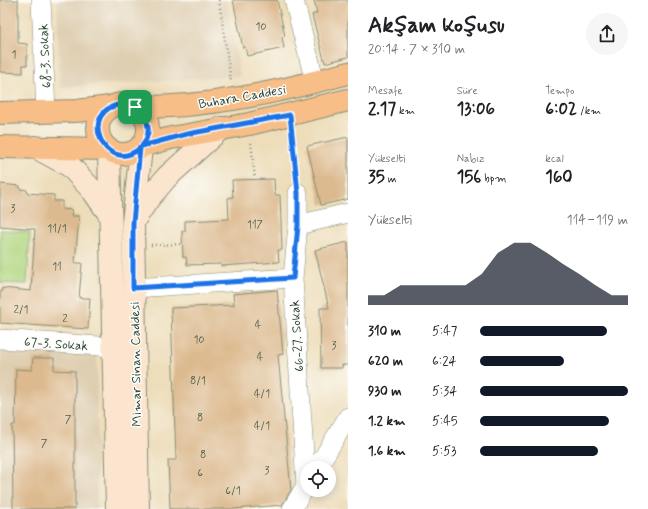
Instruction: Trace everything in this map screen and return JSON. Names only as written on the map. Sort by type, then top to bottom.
[{"type":"main road","name":"Buhara Caddesi","points":[[135,107],[183,106],[233,99],[315,82],[348,73]]},
{"type":"main road","name":"Buhara Caddesi","points":[[141,147],[171,138],[290,115],[348,100]]},
{"type":"main road","points":[[0,113],[94,110],[125,104],[135,107],[145,116],[148,125],[147,138],[141,147],[127,154],[120,154],[108,150],[0,147]]},
{"type":"main road","points":[[108,150],[99,137],[98,127],[103,114],[110,107]]},
{"type":"street","name":"68-3. Sokak","points":[[42,0],[46,112]]},
{"type":"street","points":[[294,0],[315,82]]},
{"type":"street","points":[[133,223],[149,198],[167,177],[221,128]]},
{"type":"street","points":[[35,147],[70,166],[93,190],[110,215]]},
{"type":"street","name":"Mimar Sinan Caddesi","points":[[138,509],[133,223],[141,147]]},
{"type":"street","name":"Mimar Sinan Caddesi","points":[[108,150],[117,509]]},
{"type":"street","name":"66-27. Sokak","points":[[298,193],[298,225],[293,278],[304,461]]},
{"type":"street","points":[[298,225],[348,214]]},
{"type":"street","points":[[133,288],[293,278]]},
{"type":"street","name":"67-3. Sokak","points":[[0,339],[113,347]]},
{"type":"street","points":[[321,461],[348,417]]},
{"type":"street","points":[[292,509],[300,495]]},
{"type":"path","points":[[219,0],[233,99]]},
{"type":"path","points":[[290,115],[298,193]]},
{"type":"path","points":[[251,147],[254,178]]},
{"type":"path","points":[[147,245],[183,244]]},
{"type":"shaded area","points":[[57,0],[226,0],[240,76],[60,87]]},
{"type":"shaded area","points":[[0,348],[97,354],[97,509],[0,509]]},
{"type":"green space","points":[[0,230],[30,232],[27,284],[0,283]]},
{"type":"building","points":[[0,0],[18,0],[18,43],[27,44],[27,65],[23,65],[23,73],[0,72]]},
{"type":"building","points":[[233,0],[277,0],[285,36],[282,37],[284,48],[247,56],[245,47],[243,48]]},
{"type":"building","points":[[314,0],[348,0],[348,57],[325,63],[312,15],[317,13]]},
{"type":"building","points":[[348,137],[348,199],[321,205],[307,146]]},
{"type":"building","points":[[274,179],[275,195],[280,195],[282,250],[278,250],[279,262],[221,266],[221,264],[187,265],[186,257],[183,257],[182,231],[185,231],[185,221],[229,219],[228,198],[233,197],[232,180]]},
{"type":"building","points":[[0,184],[20,186],[20,189],[27,190],[27,193],[54,195],[54,201],[62,201],[62,209],[72,210],[71,216],[79,216],[75,263],[82,263],[79,298],[90,298],[88,329],[0,323],[0,292],[2,292],[2,288],[31,291],[35,229],[0,226]]},
{"type":"building","points":[[348,242],[348,365],[342,365],[342,368],[321,368],[320,308],[329,308],[315,250]]},
{"type":"building","points":[[277,290],[283,354],[278,355],[291,490],[282,505],[234,509],[170,509],[168,460],[176,460],[171,308],[234,305],[233,294]]},
{"type":"building","points":[[33,358],[54,358],[54,370],[75,371],[75,509],[13,509],[12,425],[15,425],[16,369],[32,370]]},
{"type":"route","points":[[125,104],[135,107],[145,116],[148,125],[147,138],[142,146],[187,134],[249,124],[290,115],[298,193],[298,225],[293,278],[133,288],[133,223],[140,148],[127,154],[112,152],[101,141],[98,127],[100,118],[110,107],[125,104]]}]
